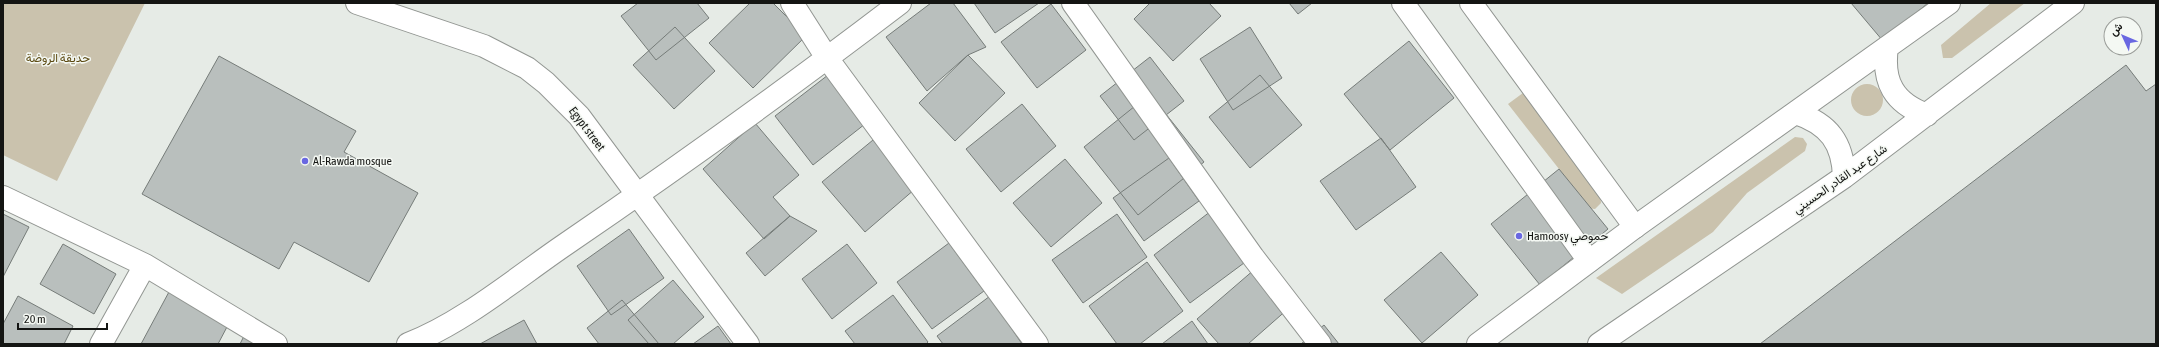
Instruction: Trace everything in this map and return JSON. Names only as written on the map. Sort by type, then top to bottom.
[{"type":"street","name":"Egypt street","points":[[357,3],[484,46],[527,68],[564,98],[579,116],[636,196],[748,344]]},
{"type":"street","points":[[792,3],[827,58],[1037,344]]},
{"type":"street","points":[[408,344],[445,327],[636,196],[827,58],[900,3]]},
{"type":"street","points":[[1073,3],[1253,257],[1320,344]]},
{"type":"street","points":[[1403,3],[1589,261]]},
{"type":"street","points":[[1471,3],[1635,227]]},
{"type":"street","points":[[1478,344],[1635,227],[1949,3]]},
{"type":"street","name":"شارع عبد القادر الحسيني","points":[[1599,344],[1844,177],[2073,3]]},
{"type":"street","points":[[1887,47],[1885,60],[1886,73],[1896,95],[1905,104],[1927,114]]},
{"type":"street","points":[[1796,113],[1822,125],[1832,136],[1844,162],[1844,177]]},
{"type":"street","points":[[3,197],[145,265],[276,344]]},
{"type":"street","points":[[101,344],[145,265]]},
{"type":"green space","name":"حديقة الروضة","points":[[3,3],[145,3],[57,181],[3,155]]},
{"type":"green space","points":[[1991,3],[2025,3],[1952,58],[1943,58],[1941,45]]},
{"type":"green space","points":[[1864,84],[1870,84],[1879,88],[1883,100],[1879,112],[1870,116],[1864,116],[1855,112],[1851,103],[1851,97],[1855,88]]},
{"type":"green space","points":[[1527,90],[1600,192],[1601,203],[1595,209],[1586,208],[1578,202],[1559,169],[1508,104]]},
{"type":"green space","points":[[1795,137],[1803,138],[1807,144],[1805,151],[1747,193],[1713,232],[1622,294],[1596,278]]},
{"type":"building","points":[[638,3],[697,3],[709,18],[656,60],[621,16]]},
{"type":"building","points":[[750,3],[773,3],[806,36],[753,88],[709,43]]},
{"type":"building","points":[[931,3],[953,3],[986,47],[968,55],[927,91],[886,37]]},
{"type":"building","points":[[974,3],[1039,3],[995,33]]},
{"type":"building","points":[[1150,3],[1209,3],[1221,16],[1173,61],[1134,19]]},
{"type":"building","points":[[1289,3],[1312,3],[1298,14]]},
{"type":"building","points":[[1851,3],[1928,3],[1883,41]]},
{"type":"building","points":[[1051,4],[1086,50],[1037,88],[1001,42]]},
{"type":"building","points":[[675,27],[715,71],[674,109],[633,65]]},
{"type":"building","points":[[1250,27],[1282,78],[1233,110],[1200,59]]},
{"type":"building","points":[[1409,41],[1454,98],[1390,150],[1344,94]]},
{"type":"building","points":[[968,55],[1005,93],[955,141],[919,103]]},
{"type":"building","points":[[219,56],[356,131],[344,152],[418,193],[369,282],[294,242],[279,269],[142,194]]},
{"type":"building","points":[[1150,57],[1184,101],[1134,140],[1100,96]]},
{"type":"building","points":[[2126,65],[2146,91],[2156,84],[2156,344],[1760,344]]},
{"type":"building","points":[[828,75],[865,124],[813,165],[775,116]]},
{"type":"building","points":[[1260,75],[1302,125],[1250,168],[1209,117]]},
{"type":"building","points":[[1150,94],[1204,162],[1138,215],[1084,147]]},
{"type":"building","points":[[1022,104],[1056,146],[1001,192],[966,149]]},
{"type":"building","points":[[755,123],[799,175],[773,197],[790,216],[764,239],[703,169]]},
{"type":"building","points":[[1381,138],[1416,187],[1356,230],[1320,181]]},
{"type":"building","points":[[873,140],[915,189],[865,232],[822,182]]},
{"type":"building","points":[[1169,158],[1199,201],[1144,241],[1113,198]]},
{"type":"building","points":[[1065,159],[1102,203],[1051,247],[1013,203]]},
{"type":"building","points":[[1559,169],[1608,229],[1540,285],[1491,224]]},
{"type":"building","points":[[1211,211],[1248,260],[1190,303],[1154,255]]},
{"type":"building","points":[[3,214],[29,227],[3,277]]},
{"type":"building","points":[[1117,214],[1147,257],[1083,303],[1052,260]]},
{"type":"building","points":[[790,216],[817,231],[765,276],[746,253]]},
{"type":"building","points":[[629,229],[664,278],[611,315],[577,266]]},
{"type":"building","points":[[949,243],[984,291],[932,329],[897,282]]},
{"type":"building","points":[[63,244],[116,274],[94,314],[40,284]]},
{"type":"building","points":[[847,244],[877,283],[832,319],[802,279]]},
{"type":"building","points":[[1441,252],[1478,295],[1422,343],[1384,300]]},
{"type":"building","points":[[1147,262],[1183,311],[1140,344],[1117,344],[1089,306]]},
{"type":"building","points":[[1255,269],[1289,308],[1248,344],[1219,344],[1197,319]]},
{"type":"building","points":[[673,280],[704,317],[673,344],[649,344],[628,320]]},
{"type":"building","points":[[170,290],[228,325],[218,344],[141,344]]},
{"type":"building","points":[[893,295],[928,342],[926,344],[855,344],[845,331]]},
{"type":"building","points":[[18,296],[73,326],[64,344],[3,344],[3,324]]},
{"type":"building","points":[[990,296],[1022,344],[943,344],[937,336]]},
{"type":"building","points":[[622,300],[659,344],[599,344],[587,328]]},
{"type":"building","points":[[524,320],[537,344],[480,344]]},
{"type":"building","points":[[1192,321],[1208,344],[1162,344]]},
{"type":"building","points":[[1324,325],[1339,344],[1301,344]]},
{"type":"building","points":[[718,326],[731,344],[693,344]]},
{"type":"building","points":[[244,336],[262,344],[240,344]]},
{"type":"place","name":"Al-Rawda mosque","points":[[305,161]]},
{"type":"place","name":"Hamoosy حموصي","points":[[1519,236]]}]
